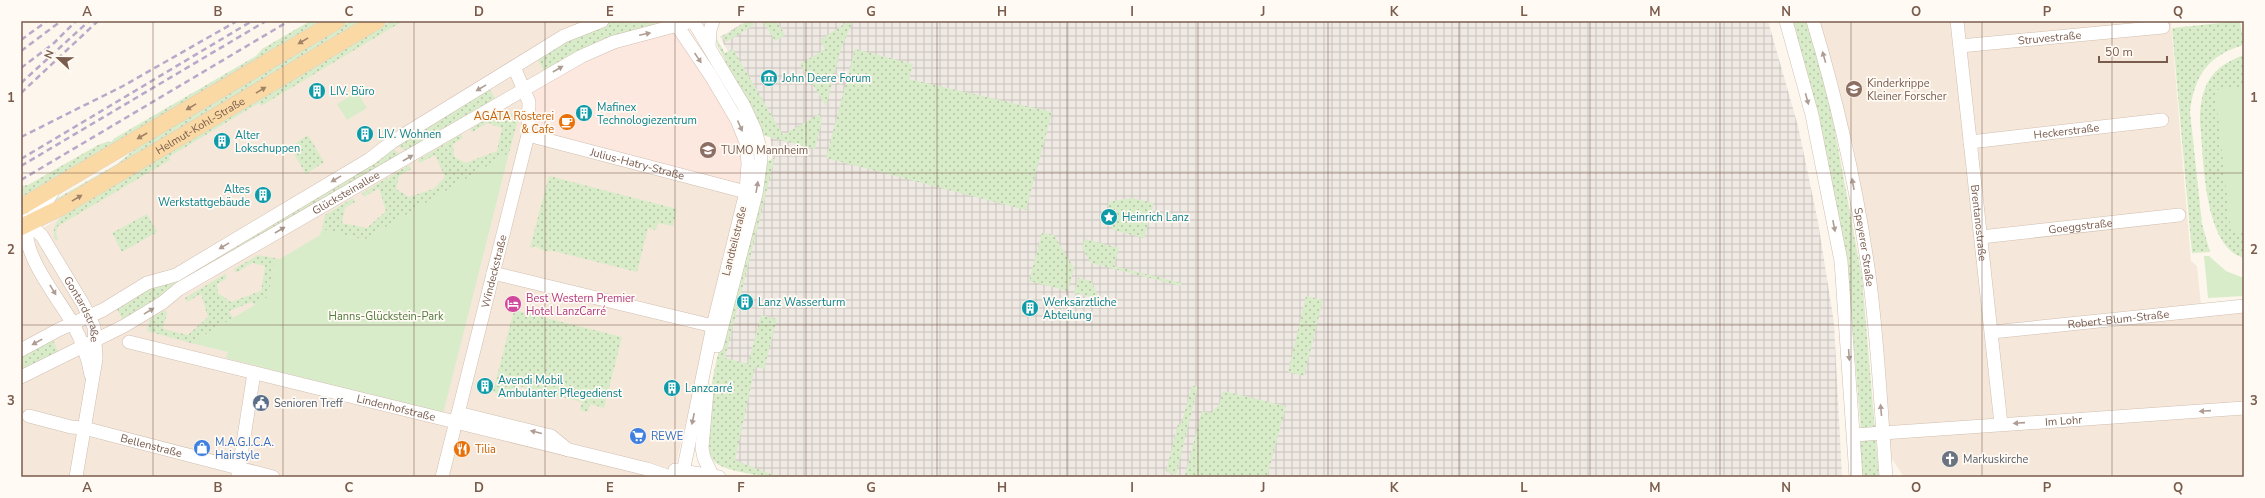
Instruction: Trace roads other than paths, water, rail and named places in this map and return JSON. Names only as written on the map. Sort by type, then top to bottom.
[{"type":"main road","name":"Helmut-Kohl-Straße","points":[[21,207],[54,189],[337,21]]},
{"type":"main road","name":"Helmut-Kohl-Straße","points":[[24,222],[50,213],[377,21]]},
{"type":"street","name":"Glücksteinallee","points":[[21,350],[72,323],[90,316],[147,283],[176,275],[370,159],[392,142],[571,32],[602,21]]},
{"type":"street","name":"Glücksteinallee","points":[[21,377],[124,326],[162,303],[179,289],[372,175],[409,158],[569,62],[605,45],[676,23],[693,21]]},
{"type":"street","name":"Landteilstraße","points":[[693,21],[751,118],[760,148],[761,159],[756,194],[712,368],[705,402],[702,448],[704,458],[716,476]]},
{"type":"street","points":[[709,47],[710,30],[713,21]]},
{"type":"street","points":[[1786,21],[1812,115],[1841,261],[1856,477]]},
{"type":"street","name":"Speyerer Straße","points":[[1813,21],[1829,74],[1850,165],[1869,275],[1886,477]]},
{"type":"street","name":"Brentanostraße","points":[[1957,21],[2001,424]]},
{"type":"street","name":"Landteilstraße","points":[[676,23],[711,76],[740,126],[748,154],[746,192],[713,326],[682,474]]},
{"type":"street","name":"Struvestraße","points":[[1960,46],[2133,25],[2163,27]]},
{"type":"street","name":"Windeckstraße","points":[[442,477],[528,136],[530,111],[524,89],[514,67]]},
{"type":"street","name":"Heckerstraße","points":[[1970,142],[2162,120]]},
{"type":"street","name":"Julius-Hatry-Straße","points":[[528,136],[746,192]]},
{"type":"street","points":[[25,244],[27,231],[24,222],[49,198],[54,189]]},
{"type":"street","points":[[46,242],[50,213]]},
{"type":"street","name":"Goeggstraße","points":[[1981,237],[2179,215]]},
{"type":"street","name":"Gontardstraße","points":[[24,222],[46,242],[90,316],[96,339],[97,356],[76,477]]},
{"type":"street","name":"Gontardstraße","points":[[25,244],[72,323],[83,346],[92,383]]},
{"type":"street","points":[[493,273],[713,326]]},
{"type":"street","name":"Robert-Blum-Straße","points":[[1992,332],[2244,306]]},
{"type":"street","name":"Lindenhofstraße","points":[[129,342],[254,373],[457,418],[569,451],[670,477]]},
{"type":"street","points":[[238,473],[254,373]]},
{"type":"street","name":"Im Lohr","points":[[1854,435],[2244,408]]},
{"type":"street","name":"Bellenstraße","points":[[29,416],[71,427],[84,428],[238,473],[273,477]]},
{"type":"street","name":"Lindenhofstraße","points":[[647,470],[716,476]]},
{"type":"railway","points":[[21,40],[47,21]]},
{"type":"railway","points":[[21,51],[61,21]]},
{"type":"railway","points":[[21,68],[54,43],[76,21]]},
{"type":"railway","points":[[21,83],[89,21]]},
{"type":"railway","points":[[21,93],[98,21]]},
{"type":"railway","points":[[21,137],[123,86],[237,21]]},
{"type":"railway","points":[[21,159],[252,21]]},
{"type":"railway","points":[[21,166],[266,21]]},
{"type":"railway","points":[[21,180],[289,21]]},
{"type":"place","name":"John Deere Forum","points":[[769,78]]},
{"type":"place","name":"Kinderkrippe Kleiner Forscher","points":[[1854,89]]},
{"type":"place","name":"LIV. Büro","points":[[317,91]]},
{"type":"place","name":"Mafinex Technologiezentrum","points":[[584,113]]},
{"type":"place","name":"AGÁTA Rösterei & Cafe","points":[[567,122]]},
{"type":"place","name":"LIV. Wohnen","points":[[365,134]]},
{"type":"place","name":"Alter Lokschuppen","points":[[222,141]]},
{"type":"place","name":"TUMO Mannheim","points":[[708,150]]},
{"type":"place","name":"Altes Werkstattgebäude","points":[[263,195]]},
{"type":"place","name":"Heinrich Lanz","points":[[1109,217]]},
{"type":"place","name":"Lanz Wasserturm","points":[[745,302]]},
{"type":"place","name":"Best Western Premier Hotel LanzCarré","points":[[513,304]]},
{"type":"place","name":"Werksärztliche Abteilung","points":[[1030,308]]},
{"type":"place","name":"Avendi Mobil Ambulanter Pflegedienst","points":[[485,386]]},
{"type":"place","name":"Lanzcarré","points":[[672,388]]},
{"type":"place","name":"Senioren Treff","points":[[261,403]]},
{"type":"place","name":"REWE","points":[[638,436]]},
{"type":"place","name":"M.A.G.I.C.A. Hairstyle","points":[[202,448]]},
{"type":"place","name":"Tilia","points":[[462,449]]},
{"type":"place","name":"Markuskirche","points":[[1950,459]]},
{"type":"park label","name":"Hanns-Glückstein-Park","points":[[386,316]]}]
